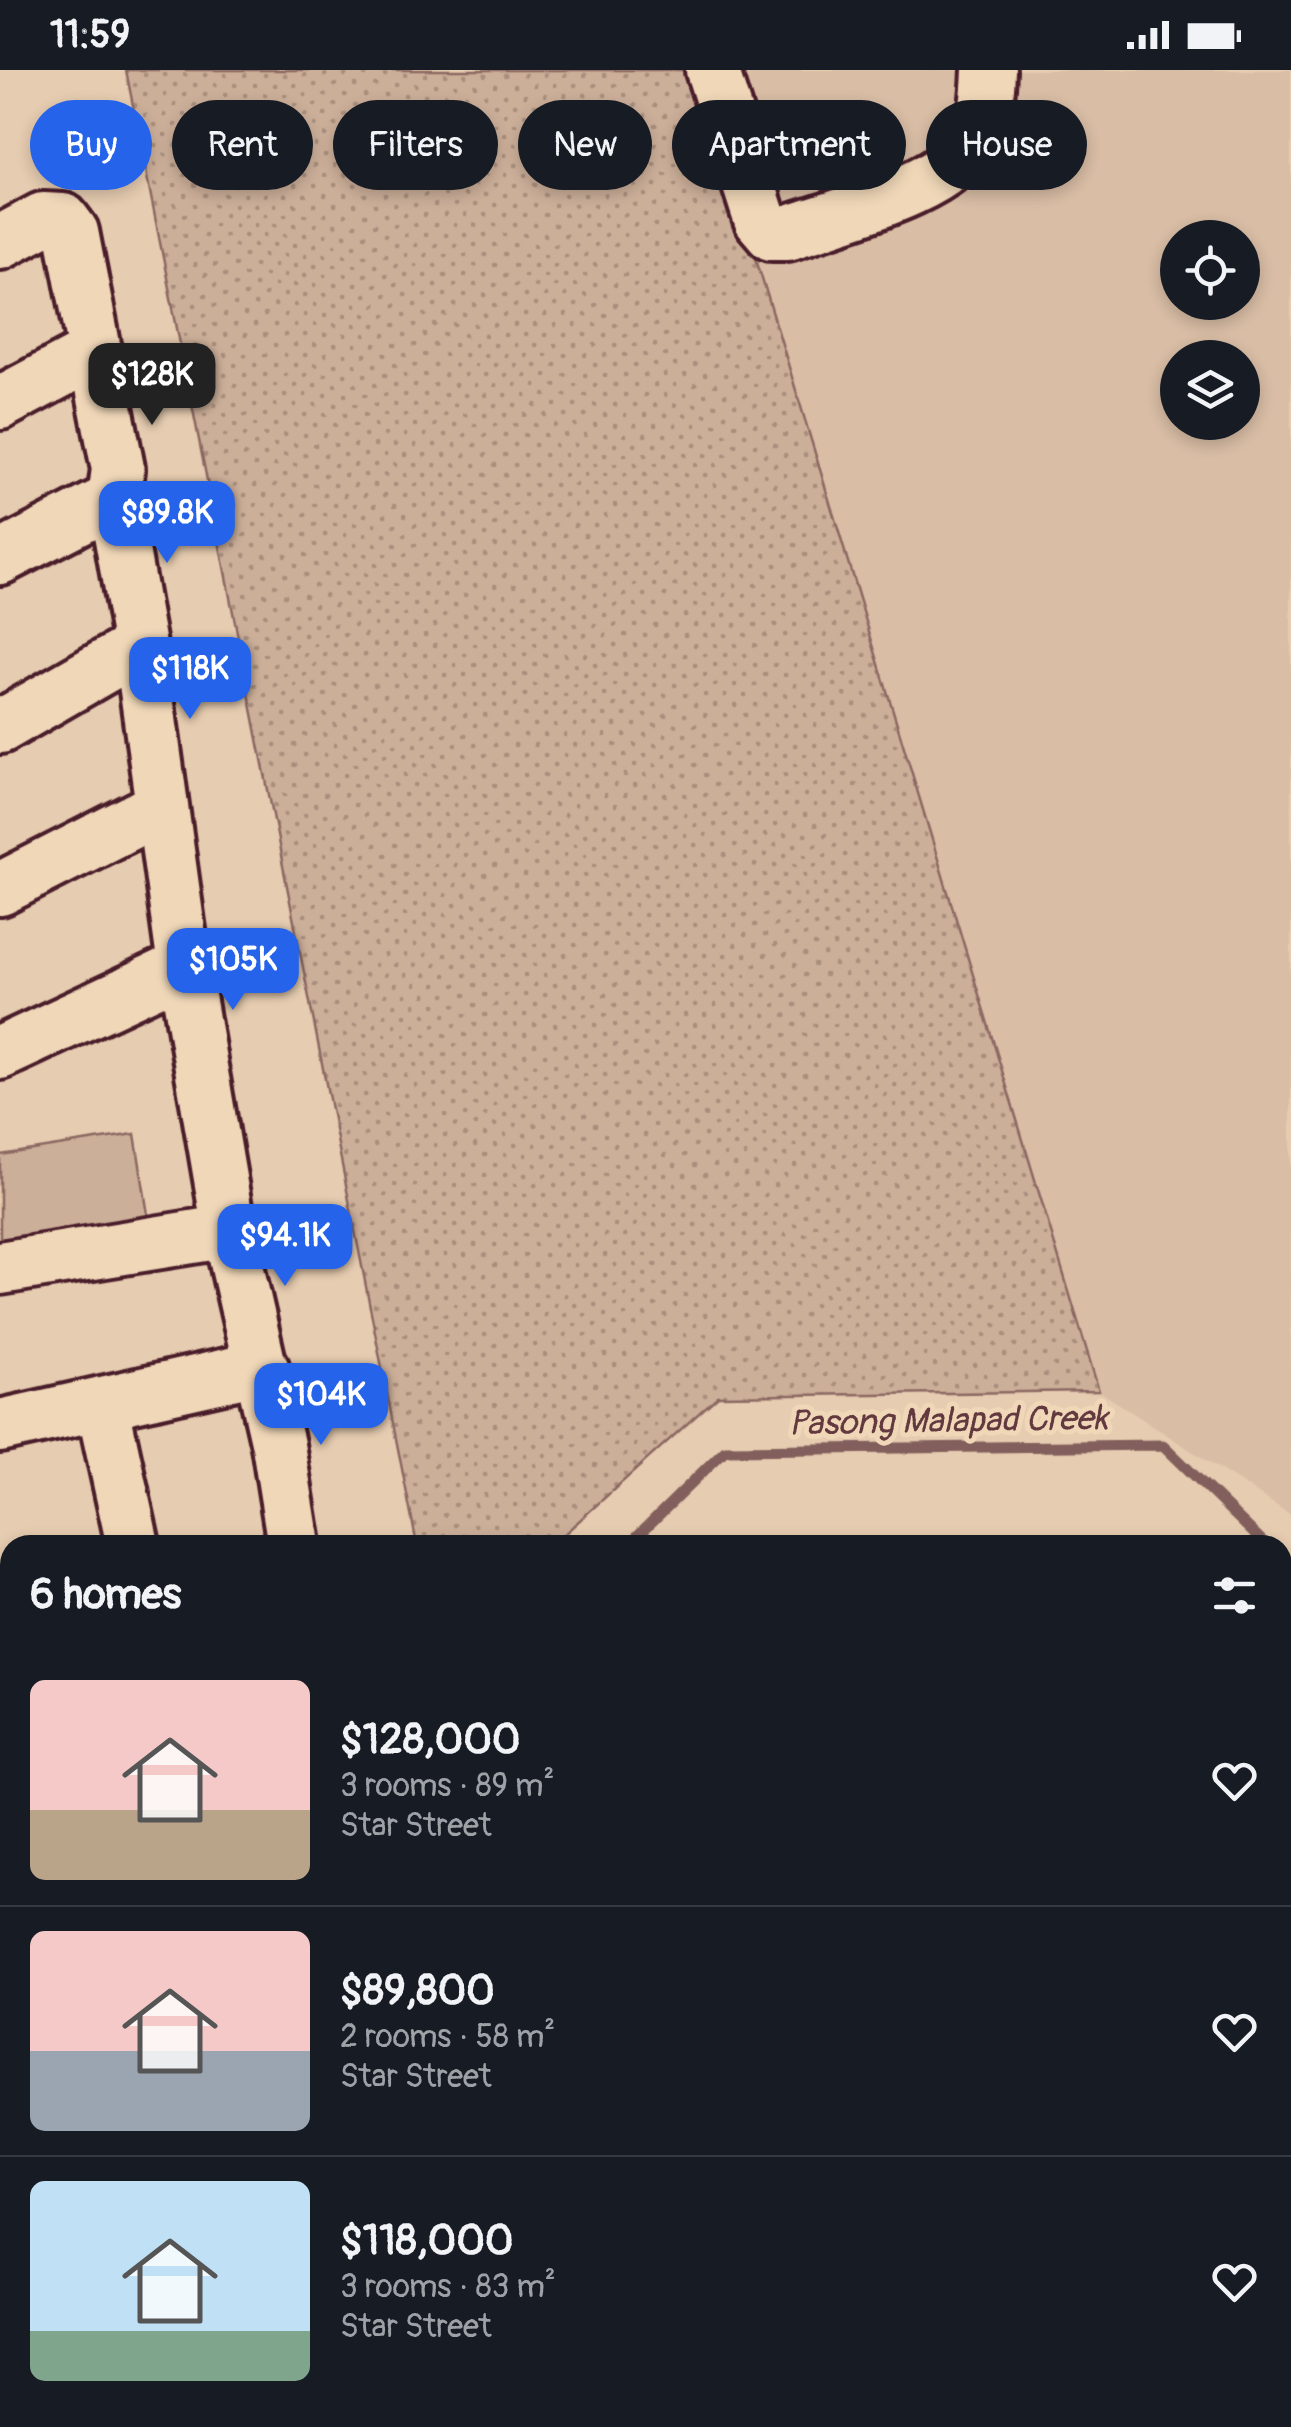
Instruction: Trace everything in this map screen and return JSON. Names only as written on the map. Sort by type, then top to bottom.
[{"type":"street","points":[[712,70],[760,219],[772,233],[787,233],[929,181],[954,166],[976,136],[987,104],[990,70]]},
{"type":"street","points":[[0,242],[43,219],[63,220],[72,232],[118,469],[114,499],[140,646],[160,808],[228,1231],[262,1367],[292,1535]]},
{"type":"street","points":[[0,403],[96,352]]},
{"type":"street","points":[[0,558],[114,499]]},
{"type":"street","points":[[0,726],[140,646]]},
{"type":"street","points":[[0,889],[160,808]]},
{"type":"street","points":[[0,1053],[184,966]]},
{"type":"street","points":[[0,1268],[228,1231]]},
{"type":"street","points":[[0,1426],[262,1367]]},
{"type":"street","points":[[102,1403],[131,1535]]},
{"type":"shaded area","points":[[126,70],[699,70],[708,100],[672,100],[672,190],[735,190],[1099,1391],[718,1396],[563,1535],[415,1535],[150,190],[152,100],[132,100]]},
{"type":"shaded area","points":[[699,70],[1291,70],[1291,1515],[1099,1391],[735,190],[906,190],[906,100],[708,100]]},
{"type":"shaded area","points":[[135,1134],[149,1221],[0,1244],[0,1155]]},
{"type":"waterway","name":"Pasong Malapad Creek","points":[[638,1535],[725,1450],[1163,1445],[1256,1535]]}]
